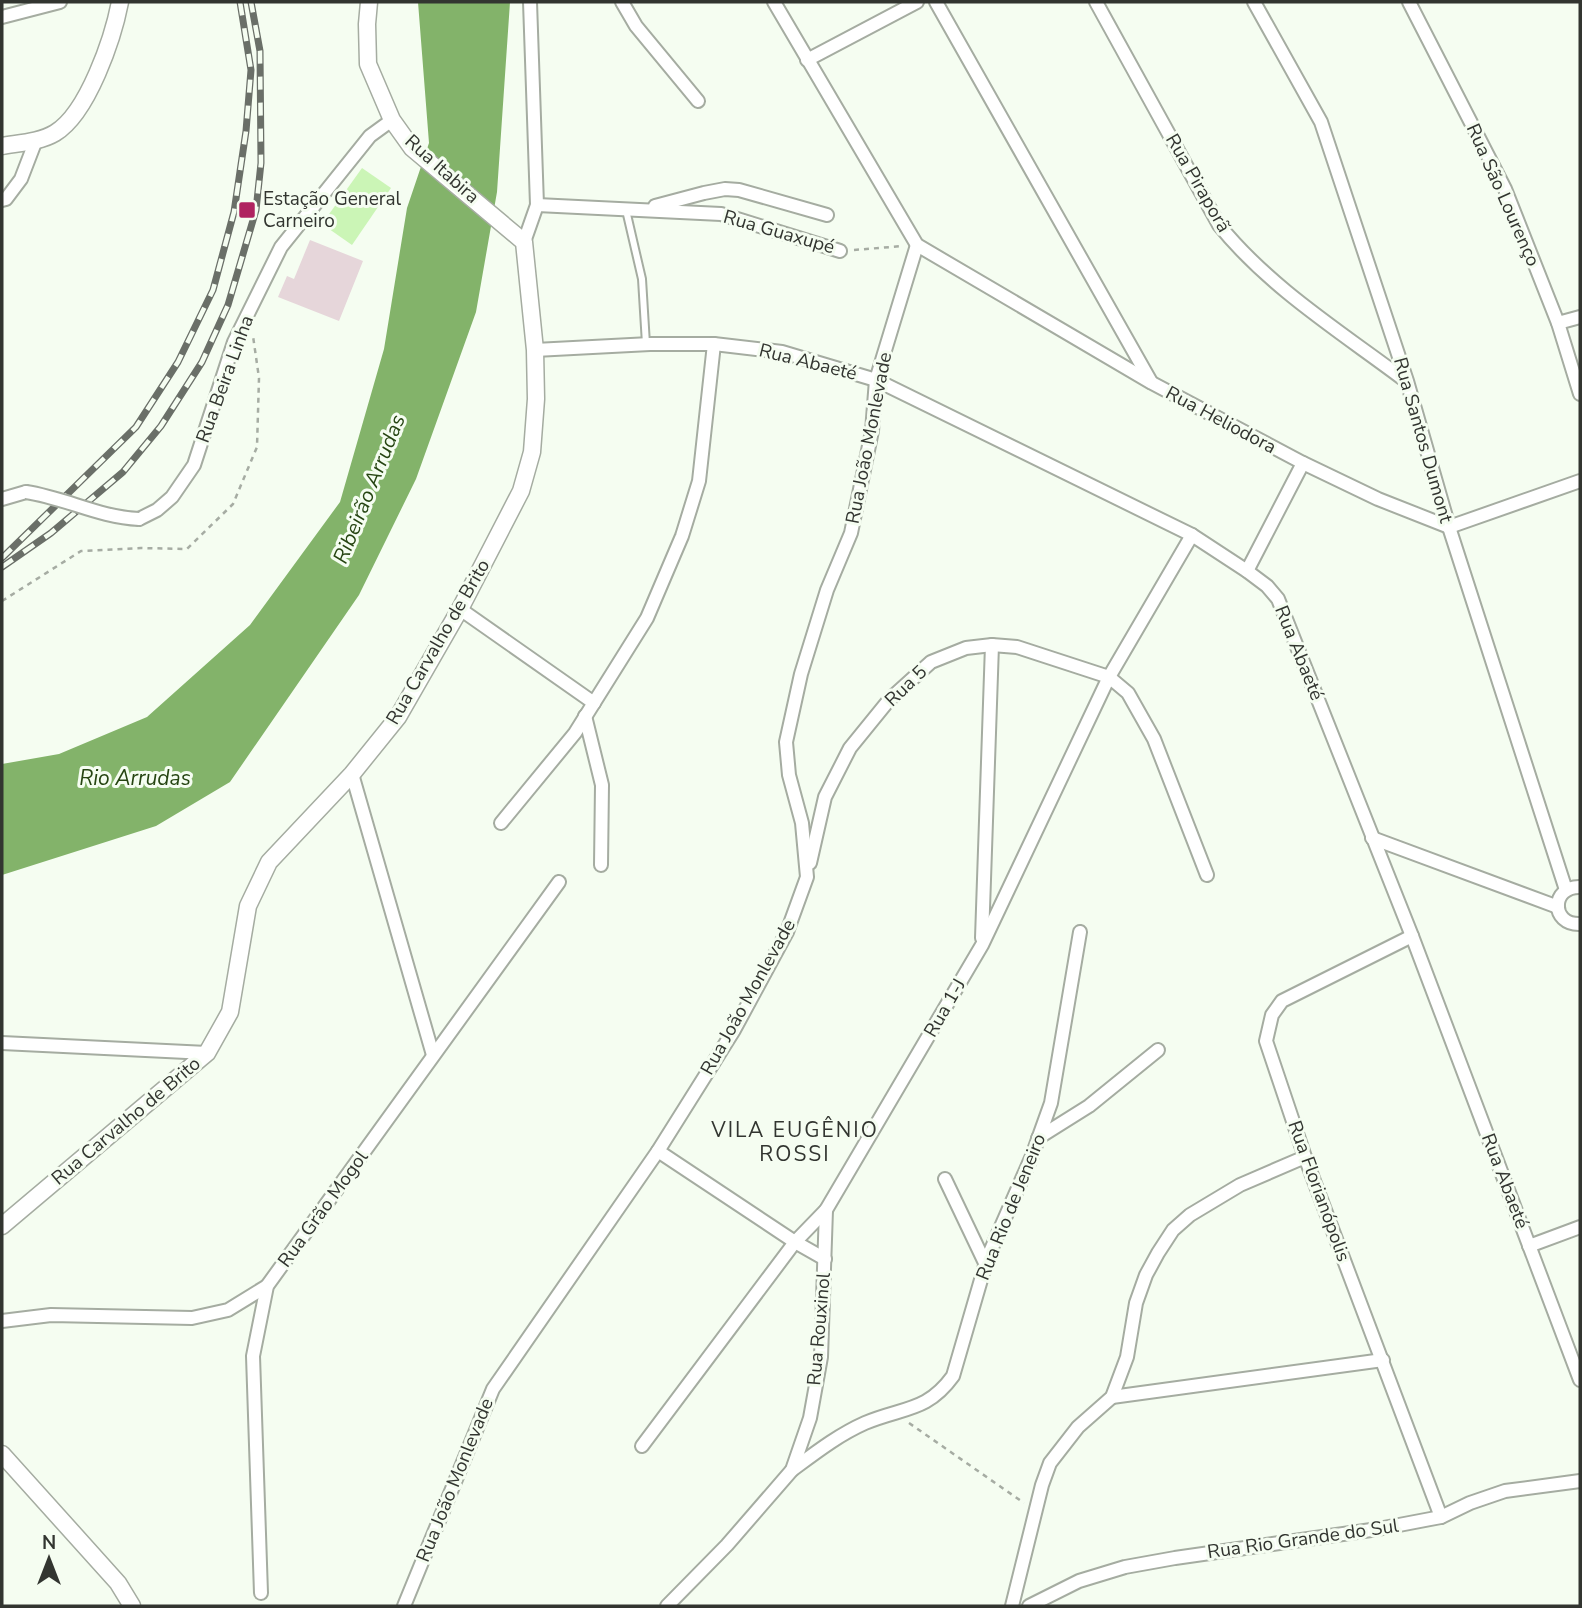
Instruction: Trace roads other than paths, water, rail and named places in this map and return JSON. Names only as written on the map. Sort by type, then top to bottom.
[{"type":"street","points":[[2,17],[60,2]]},
{"type":"street","points":[[2,146],[54,134],[76,111],[110,44],[120,2]]},
{"type":"street","name":"Rua Itabira","points":[[369,2],[368,64],[392,120],[412,148],[524,242]]},
{"type":"street","name":"Rua Carvalho de Brito","points":[[2,1226],[207,1053],[230,1012],[248,906],[269,862],[352,775],[398,717],[460,609],[522,491],[532,452],[536,399],[535,350],[524,242],[537,205],[530,2]]},
{"type":"street","points":[[622,2],[636,26],[698,101]]},
{"type":"street","points":[[774,2],[917,245],[1152,383]]},
{"type":"street","points":[[807,60],[917,2]]},
{"type":"street","name":"Rua Heliodora","points":[[936,2],[1152,383],[1303,463],[1378,499],[1449,527]]},
{"type":"street","name":"Rua Piraporã","points":[[1096,2],[1219,225],[1268,278],[1407,381]]},
{"type":"street","name":"Rua Santos Dumont","points":[[1254,2],[1321,122],[1407,381],[1449,527],[1566,890]]},
{"type":"street","name":"Rua São Lourenço","points":[[1409,2],[1505,190],[1558,323],[1580,394]]},
{"type":"street","name":"Rua Beira Linha","points":[[2,499],[26,492],[46,495],[115,518],[139,519],[172,498],[194,466],[234,342],[281,247],[370,135],[392,120]]},
{"type":"street","points":[[2,200],[15,189],[36,140]]},
{"type":"street","points":[[645,209],[725,189],[738,190],[827,215]]},
{"type":"street","name":"Rua Guaxupé","points":[[537,205],[721,214],[840,251]]},
{"type":"street","name":"Rua João Monlevade","points":[[404,1606],[493,1390],[658,1152],[734,1030],[787,932],[807,877],[802,823],[789,775],[786,742],[801,674],[827,590],[851,533],[872,431],[876,380],[917,245]]},
{"type":"street","points":[[1558,323],[1580,317]]},
{"type":"street","name":"Rua Abaeté","points":[[535,350],[646,344],[714,344],[782,352],[876,380],[1192,535],[1267,586],[1278,599],[1412,936],[1580,1380]]},
{"type":"street","points":[[501,823],[575,733],[647,618],[682,536],[699,481],[714,344]]},
{"type":"street","points":[[1247,571],[1303,463]]},
{"type":"street","points":[[1449,527],[1580,481]]},
{"type":"street","name":"Rua 1-J","points":[[642,1446],[795,1242],[826,1210],[982,945],[1109,677],[1192,535]]},
{"type":"street","points":[[460,609],[594,703]]},
{"type":"street","points":[[982,945],[992,645]]},
{"type":"street","name":"Rua 5","points":[[807,877],[824,797],[850,748],[889,700],[931,662],[966,648],[992,645],[1017,648],[1109,677]]},
{"type":"street","points":[[1109,677],[1128,693],[1154,739],[1207,875]]},
{"type":"street","points":[[585,716],[601,785],[601,865]]},
{"type":"street","points":[[352,775],[433,1055]]},
{"type":"street","points":[[1372,838],[1558,907]]},
{"type":"street","name":"Rua Grão Mogol","points":[[261,1593],[253,1356],[267,1286],[559,882]]},
{"type":"street","points":[[1580,887],[1566,890],[1560,897],[1558,907],[1563,919],[1580,925]]},
{"type":"street","name":"Rua Rio de Jeneiro","points":[[792,1470],[863,1424],[926,1403],[942,1392],[953,1376],[986,1265],[1051,1103],[1080,932]]},
{"type":"street","name":"Rua Florianópolis","points":[[1412,936],[1282,1001],[1272,1015],[1266,1041],[1305,1157],[1441,1517]]},
{"type":"street","points":[[2,1043],[207,1053]]},
{"type":"street","points":[[1038,1138],[1088,1107],[1158,1050]]},
{"type":"street","points":[[658,1152],[824,1259]]},
{"type":"street","points":[[1012,1606],[1035,1511],[1050,1463],[1078,1427],[1112,1397],[1127,1357],[1136,1303],[1146,1275],[1173,1230],[1190,1215],[1240,1185],[1305,1157]]},
{"type":"street","points":[[945,1178],[986,1265]]},
{"type":"street","name":"Rua Rouxinol","points":[[667,1606],[727,1545],[792,1470],[810,1418],[821,1357],[826,1210]]},
{"type":"street","points":[[1529,1246],[1580,1227]]},
{"type":"street","points":[[2,1321],[51,1315],[192,1318],[228,1310],[267,1286]]},
{"type":"street","points":[[1112,1397],[1383,1360]]},
{"type":"street","points":[[2,1454],[118,1583],[132,1606]]},
{"type":"street","name":"Rua Rio Grande do Sul","points":[[1029,1606],[1079,1581],[1125,1567],[1441,1517],[1505,1491],[1580,1480]]},
{"type":"lane","points":[[625,208],[642,279],[646,344]]},
{"type":"water","name":"Rio Arrudas","points":[[418,2],[510,2],[497,192],[476,312],[416,479],[359,595],[230,782],[156,826],[2,875],[2,764],[59,754],[147,717],[250,625],[340,502],[384,349],[407,208],[429,143]]},
{"type":"railway","points":[[2,558],[136,427],[178,362],[213,290],[234,212],[246,131],[251,70],[240,2]]},
{"type":"railway","points":[[2,567],[51,533],[123,472],[161,426],[202,362],[228,305],[256,210],[261,163],[260,51],[251,2]]},
{"type":"place","name":"Estação General Carneiro","points":[[247,210]]},
{"type":"district","name":"VILA EUGÊNIO ROSSI","points":[[795,1142]]},
{"type":"water label","name":"Ribeirão Arrudas","points":[[369,489]]}]
